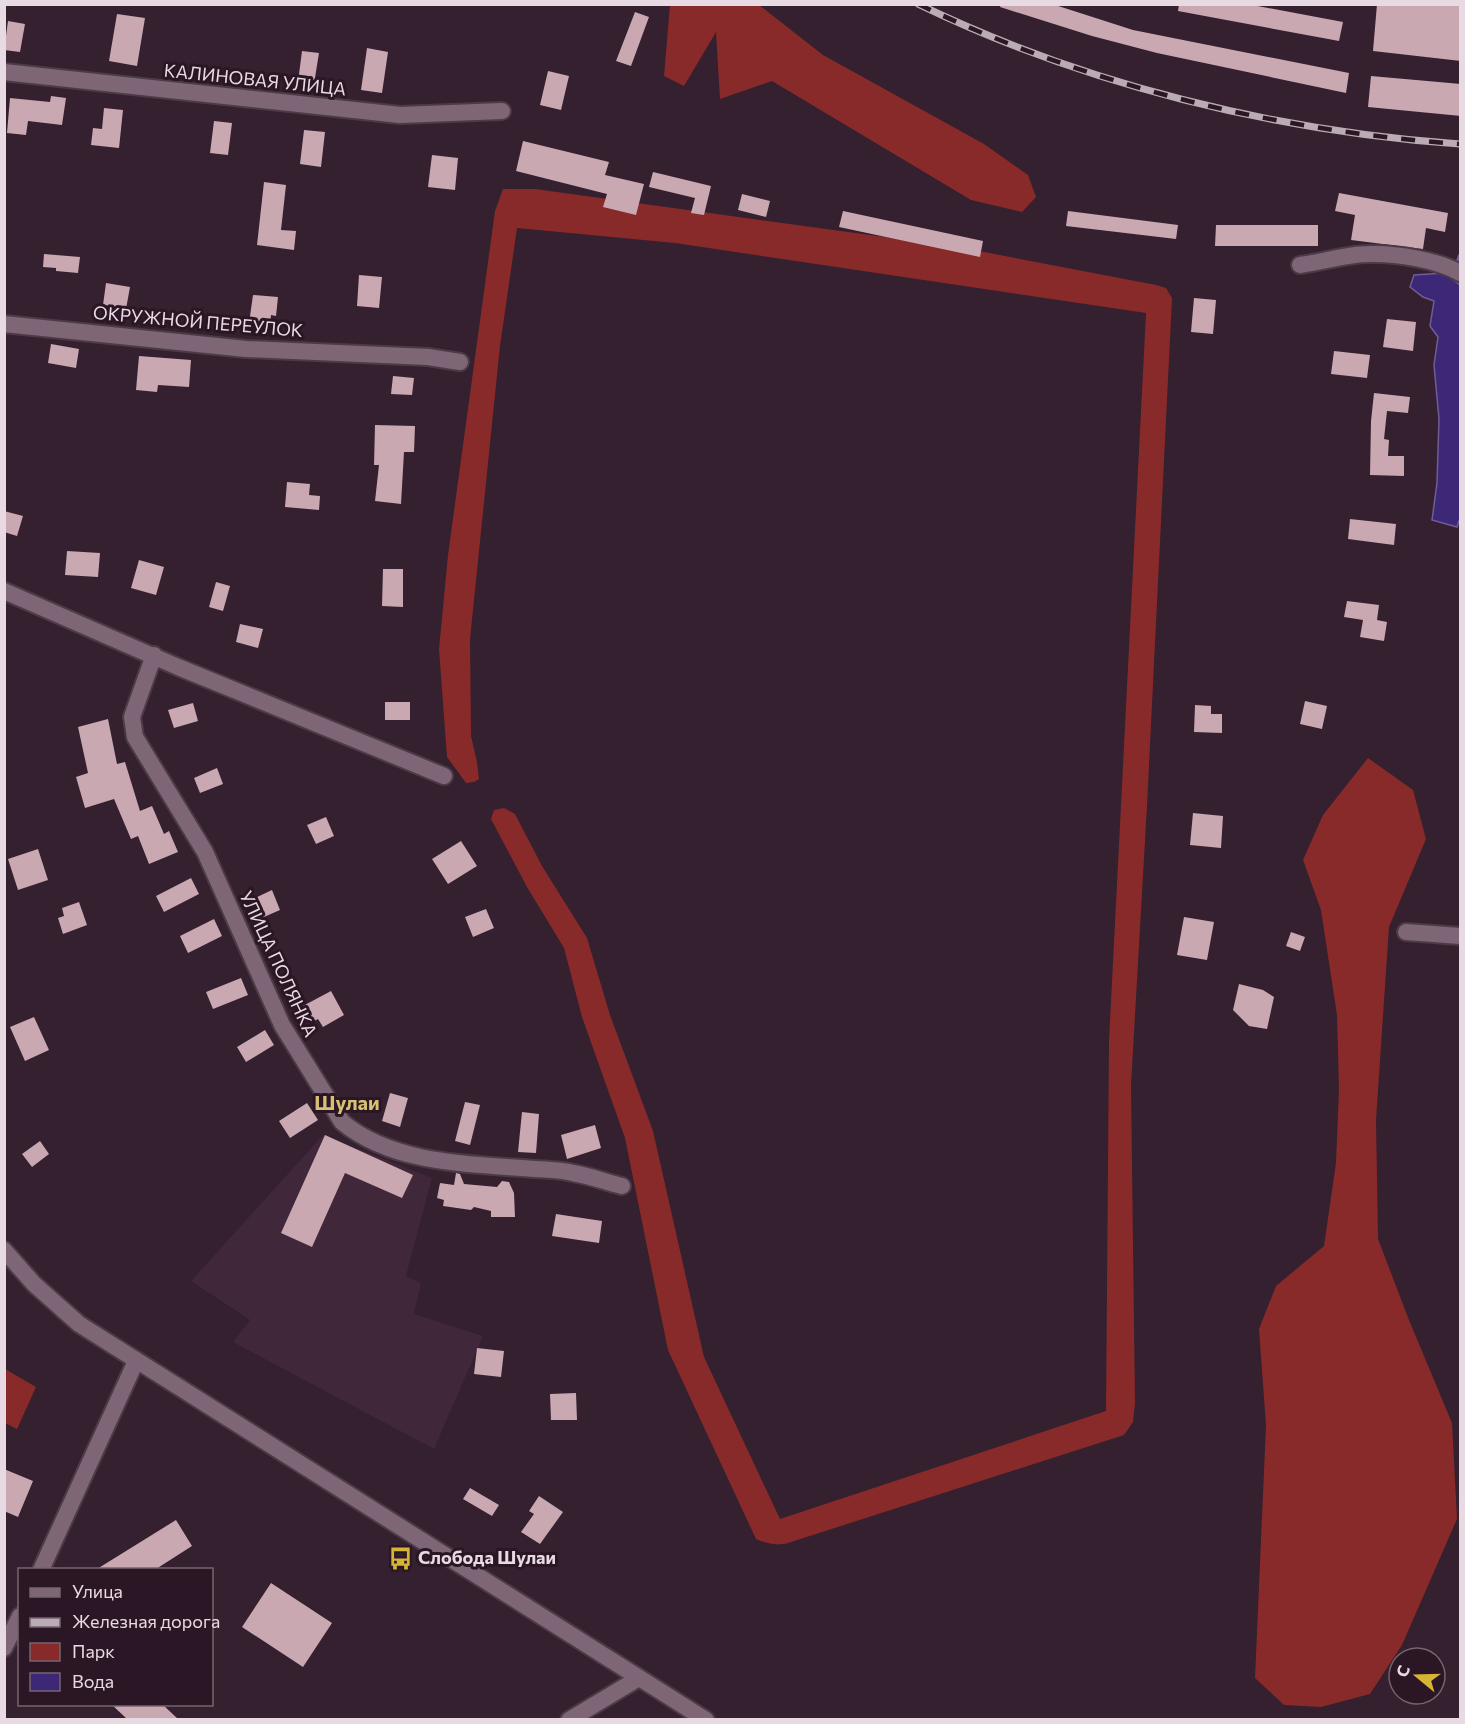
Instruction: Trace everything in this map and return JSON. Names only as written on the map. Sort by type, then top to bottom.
[{"type":"street","name":"КАЛИНОВАЯ УЛИЦА","points":[[4,72],[400,115],[502,111]]},
{"type":"street","points":[[1300,265],[1370,254],[1430,261],[1447,265],[1461,273]]},
{"type":"street","name":"ОКРУЖНОЙ ПЕРЕУЛОК","points":[[4,324],[246,349],[428,357],[460,362]]},
{"type":"street","points":[[4,591],[178,667],[444,776]]},
{"type":"street","name":"УЛИЦА ПОЛЯНКА","points":[[154,655],[132,717],[135,737],[205,852],[282,1025],[342,1122],[372,1142],[403,1152],[466,1163],[573,1173],[622,1186]]},
{"type":"street","points":[[1406,932],[1461,936]]},
{"type":"street","points":[[4,1250],[34,1284],[79,1324],[706,1719]]},
{"type":"street","points":[[41,1568],[136,1361]]},
{"type":"street","points":[[4,1648],[18,1620]]},
{"type":"street","points":[[569,1719],[639,1678]]},
{"type":"shaded area","points":[[323,1135],[432,1178],[406,1276],[421,1283],[414,1314],[483,1336],[434,1449],[233,1342],[250,1320],[191,1281]]},
{"type":"green space","points":[[670,5],[759,5],[823,55],[984,144],[1028,175],[1036,197],[1022,212],[971,200],[772,81],[720,99],[716,32],[684,86],[664,76]]},
{"type":"green space","points":[[503,189],[535,189],[958,247],[1156,285],[1166,288],[1172,298],[1131,1085],[1135,1403],[1133,1422],[1124,1435],[788,1543],[772,1544],[756,1539],[668,1350],[625,1138],[582,1017],[564,948],[527,887],[491,819],[494,810],[504,808],[515,814],[542,866],[587,938],[610,1015],[653,1131],[704,1357],[780,1519],[1106,1411],[1109,1041],[1146,313],[675,243],[517,228],[500,346],[470,639],[471,736],[479,779],[466,783],[447,757],[439,649],[448,555],[495,211]]},
{"type":"green space","points":[[1368,758],[1413,790],[1426,839],[1389,927],[1376,1120],[1378,1239],[1452,1423],[1457,1519],[1402,1645],[1387,1646],[1387,1668],[1370,1694],[1321,1707],[1284,1705],[1255,1678],[1266,1425],[1259,1329],[1276,1286],[1324,1246],[1336,1163],[1339,1089],[1337,1015],[1321,910],[1303,860],[1323,815]]},
{"type":"green space","points":[[5,1369],[36,1387],[17,1429],[5,1423]]},
{"type":"water","points":[[1444,273],[1460,285],[1460,518],[1457,527],[1432,520],[1437,483],[1439,419],[1434,365],[1438,337],[1430,326],[1434,301],[1423,297],[1410,287],[1414,275]]},
{"type":"building","points":[[1001,4],[1052,4],[1133,30],[1349,73],[1346,93],[1157,53],[1092,36],[1000,7]]},
{"type":"building","points":[[1179,4],[1247,4],[1343,22],[1339,41],[1178,11]]},
{"type":"building","points":[[1377,4],[1461,4],[1461,61],[1373,51]]},
{"type":"building","points":[[635,12],[649,17],[631,66],[616,61]]},
{"type":"building","points":[[117,14],[145,18],[137,66],[109,61]]},
{"type":"building","points":[[8,21],[25,24],[20,52],[4,50]]},
{"type":"building","points":[[367,48],[388,52],[382,93],[361,90]]},
{"type":"building","points":[[302,51],[319,53],[314,84],[298,82]]},
{"type":"building","points":[[548,71],[569,76],[561,110],[540,105]]},
{"type":"building","points":[[1371,76],[1461,84],[1461,116],[1368,107]]},
{"type":"building","points":[[51,96],[66,98],[62,125],[28,121],[26,135],[7,133],[10,98],[50,102]]},
{"type":"building","points":[[104,108],[123,110],[119,148],[91,145],[93,128],[102,129]]},
{"type":"building","points":[[214,121],[232,123],[228,155],[210,153]]},
{"type":"building","points":[[304,130],[325,132],[321,167],[300,164]]},
{"type":"building","points":[[523,141],[609,162],[605,175],[644,184],[636,215],[603,207],[607,194],[516,171]]},
{"type":"building","points":[[432,155],[458,158],[455,190],[428,187]]},
{"type":"building","points":[[653,172],[711,186],[704,215],[691,213],[695,198],[649,187]]},
{"type":"building","points":[[264,182],[286,185],[281,230],[296,231],[294,250],[257,245]]},
{"type":"building","points":[[1339,193],[1448,213],[1445,232],[1426,228],[1423,249],[1351,240],[1355,215],[1335,211]]},
{"type":"building","points":[[742,194],[770,201],[766,217],[738,210]]},
{"type":"building","points":[[843,211],[983,241],[980,257],[839,227]]},
{"type":"building","points":[[1068,211],[1178,225],[1176,239],[1066,226]]},
{"type":"building","points":[[1216,225],[1318,225],[1318,246],[1215,246]]},
{"type":"building","points":[[44,254],[80,257],[78,273],[43,267]]},
{"type":"building","points":[[359,275],[382,277],[379,308],[357,306]]},
{"type":"building","points":[[106,283],[130,287],[126,309],[103,305]]},
{"type":"building","points":[[253,295],[278,297],[276,316],[271,315],[270,325],[249,323]]},
{"type":"building","points":[[1194,298],[1216,300],[1213,334],[1191,332]]},
{"type":"building","points":[[1387,319],[1416,322],[1413,351],[1383,347]]},
{"type":"building","points":[[51,344],[79,349],[76,368],[48,363]]},
{"type":"building","points":[[1334,351],[1370,355],[1367,378],[1331,374]]},
{"type":"building","points":[[139,356],[191,360],[189,387],[158,385],[157,392],[136,390]]},
{"type":"building","points":[[393,376],[414,378],[412,395],[391,394]]},
{"type":"building","points":[[1374,393],[1410,397],[1408,413],[1387,411],[1384,439],[1389,440],[1388,456],[1404,456],[1404,476],[1370,475]]},
{"type":"building","points":[[375,425],[415,426],[414,452],[404,452],[401,504],[375,501],[379,465],[374,465]]},
{"type":"building","points":[[287,482],[310,484],[309,495],[320,496],[319,510],[285,507]]},
{"type":"building","points":[[4,511],[23,516],[17,536],[4,532]]},
{"type":"building","points":[[1350,519],[1396,524],[1394,545],[1348,539]]},
{"type":"building","points":[[67,551],[100,553],[98,577],[65,575]]},
{"type":"building","points":[[139,560],[164,567],[156,595],[131,588]]},
{"type":"building","points":[[383,569],[403,569],[403,607],[382,606]]},
{"type":"building","points":[[216,582],[230,586],[223,611],[209,607]]},
{"type":"building","points":[[1347,601],[1379,605],[1377,620],[1387,622],[1384,641],[1360,637],[1363,620],[1344,617]]},
{"type":"building","points":[[240,624],[263,629],[258,648],[236,642]]},
{"type":"building","points":[[1305,701],[1327,706],[1322,729],[1300,724]]},
{"type":"building","points":[[385,702],[410,702],[410,720],[385,720]]},
{"type":"building","points":[[193,703],[198,721],[174,728],[168,710]]},
{"type":"building","points":[[1195,705],[1211,706],[1211,714],[1222,714],[1222,733],[1194,732]]},
{"type":"building","points":[[108,719],[117,764],[125,762],[140,811],[152,806],[164,834],[169,831],[178,852],[149,864],[138,836],[131,839],[114,799],[85,808],[76,777],[88,773],[78,727]]},
{"type":"building","points":[[217,768],[223,784],[200,793],[194,778]]},
{"type":"building","points":[[1193,813],[1223,816],[1221,848],[1190,845]]},
{"type":"building","points":[[326,817],[334,836],[316,844],[307,825]]},
{"type":"building","points":[[461,841],[477,866],[448,884],[432,859]]},
{"type":"building","points":[[38,849],[48,880],[18,890],[8,859]]},
{"type":"building","points":[[191,878],[199,894],[164,912],[156,896]]},
{"type":"building","points":[[272,890],[280,910],[257,920],[249,901]]},
{"type":"building","points":[[79,902],[87,925],[63,934],[58,918],[64,916],[62,908]]},
{"type":"building","points":[[486,909],[494,928],[473,937],[465,917]]},
{"type":"building","points":[[1184,917],[1214,922],[1207,960],[1177,955]]},
{"type":"building","points":[[214,919],[222,936],[188,953],[180,936]]},
{"type":"building","points":[[1291,932],[1305,937],[1300,951],[1286,946]]},
{"type":"building","points":[[241,978],[248,995],[213,1009],[206,992]]},
{"type":"building","points":[[1239,984],[1263,990],[1274,997],[1267,1029],[1249,1026],[1233,1010]]},
{"type":"building","points":[[331,991],[344,1015],[323,1027],[318,1019],[310,1023],[301,1007]]},
{"type":"building","points":[[34,1017],[49,1050],[25,1061],[10,1027]]},
{"type":"building","points":[[265,1030],[274,1045],[246,1062],[237,1047]]},
{"type":"building","points":[[390,1093],[408,1098],[400,1127],[382,1121]]},
{"type":"building","points":[[465,1102],[480,1105],[470,1145],[455,1141]]},
{"type":"building","points":[[307,1103],[318,1120],[290,1138],[279,1121]]},
{"type":"building","points":[[522,1112],[539,1114],[536,1153],[518,1152]]},
{"type":"building","points":[[595,1125],[601,1148],[567,1159],[561,1135]]},
{"type":"building","points":[[325,1135],[413,1175],[402,1198],[345,1173],[312,1247],[281,1233]]},
{"type":"building","points":[[40,1141],[49,1154],[32,1167],[22,1154]]},
{"type":"building","points":[[456,1173],[460,1174],[464,1184],[497,1187],[502,1181],[509,1182],[514,1193],[515,1217],[491,1217],[491,1211],[474,1207],[471,1210],[443,1206],[444,1200],[437,1198],[440,1183],[454,1185]]},
{"type":"building","points":[[556,1214],[602,1221],[599,1243],[552,1236]]},
{"type":"building","points":[[477,1348],[504,1351],[501,1377],[474,1374]]},
{"type":"building","points":[[576,1393],[577,1420],[551,1420],[550,1394]]},
{"type":"building","points":[[4,1469],[33,1481],[18,1517],[4,1511]]},
{"type":"building","points":[[470,1488],[499,1505],[492,1516],[463,1499]]},
{"type":"building","points":[[539,1496],[563,1512],[540,1544],[521,1532],[534,1514],[529,1511]]},
{"type":"building","points":[[176,1520],[192,1546],[158,1568],[99,1568]]},
{"type":"building","points":[[271,1583],[332,1623],[303,1667],[242,1627]]},
{"type":"building","points":[[113,1706],[164,1706],[178,1719],[127,1719]]},
{"type":"waterway","points":[[1458,262],[1460,256]]},
{"type":"railway","points":[[918,4],[982,33],[1048,58],[1183,100],[1321,128],[1390,138],[1460,144]]},
{"type":"place","name":"Слобода Шулаи","points":[[400,1558]]},
{"type":"district","name":"Шулаи","points":[[347,1103]]}]
